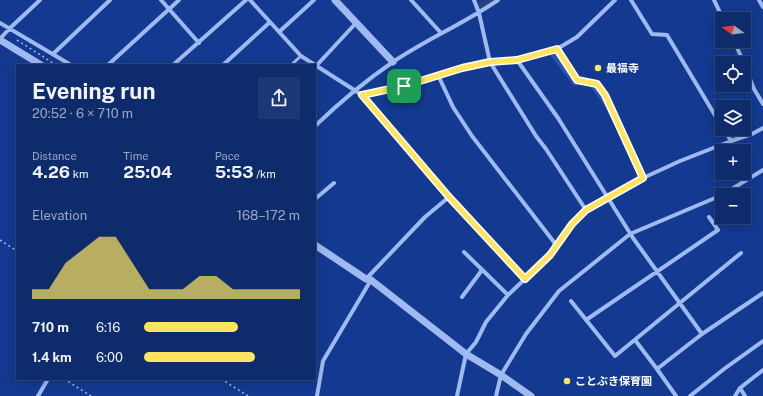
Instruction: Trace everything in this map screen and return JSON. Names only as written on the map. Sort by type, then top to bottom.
[{"type":"street","points":[[39,64],[0,39],[40,0]]},
{"type":"street","points":[[53,54],[110,0]]},
{"type":"street","points":[[161,0],[199,43]]},
{"type":"street","points":[[109,64],[179,0]]},
{"type":"street","points":[[174,64],[246,0]]},
{"type":"street","points":[[250,0],[301,56],[314,64]]},
{"type":"street","points":[[279,32],[314,0]]},
{"type":"street","points":[[335,0],[393,62]]},
{"type":"street","points":[[411,0],[441,33]]},
{"type":"street","points":[[474,0],[479,13],[490,62],[536,136],[586,210]]},
{"type":"street","points":[[316,125],[337,105],[393,62],[441,33],[479,13],[498,0]]},
{"type":"street","points":[[362,95],[404,86],[462,68],[490,62],[517,60],[557,49],[577,37],[615,0]]},
{"type":"street","points":[[631,0],[652,34],[667,35],[715,115]]},
{"type":"street","points":[[714,0],[720,12]]},
{"type":"street","points":[[759,0],[763,8]]},
{"type":"street","points":[[224,64],[270,22]]},
{"type":"street","points":[[0,23],[69,64]]},
{"type":"street","points":[[356,23],[316,65],[362,95],[449,197],[525,279]]},
{"type":"street","points":[[557,49],[577,80],[597,84],[605,95],[643,178]]},
{"type":"street","points":[[517,60],[558,118],[630,234],[702,334]]},
{"type":"street","points":[[438,75],[453,107],[472,136],[557,246]]},
{"type":"street","points":[[751,82],[763,104]]},
{"type":"street","points":[[457,396],[466,354],[476,342],[486,322],[508,295],[550,255],[572,224],[586,210],[643,178],[680,161],[752,134],[763,128]]},
{"type":"street","points":[[728,136],[731,141]]},
{"type":"street","points":[[496,396],[501,375],[526,334],[559,292],[630,234],[722,195],[763,170]]},
{"type":"street","points":[[316,197],[334,183]]},
{"type":"street","points":[[317,396],[323,361],[368,280],[425,217],[449,197]]},
{"type":"street","points":[[586,320],[718,230],[709,217]]},
{"type":"street","points":[[316,246],[368,280],[466,354],[501,375],[531,396]]},
{"type":"street","points":[[464,252],[508,295]]},
{"type":"street","points":[[571,301],[615,356],[741,253]]},
{"type":"street","points":[[462,297],[482,270]]},
{"type":"street","points":[[657,369],[702,334],[763,293]]},
{"type":"street","points":[[635,340],[676,396]]},
{"type":"street","points":[[690,396],[724,368],[763,341]]},
{"type":"street","points":[[734,396],[740,388],[763,370]]},
{"type":"street","points":[[38,396],[47,380]]},
{"type":"street","points":[[740,388],[745,396]]},
{"type":"lane","points":[[292,64],[301,56]]},
{"type":"path","points":[[5,33],[54,64]]},
{"type":"path","points":[[0,240],[16,250]]},
{"type":"path","points":[[66,380],[91,396]]},
{"type":"path","points":[[223,380],[248,396]]},
{"type":"shaded area","points":[[557,53],[575,81],[583,84],[574,86],[550,55]]},
{"type":"shaded area","points":[[593,85],[607,102],[618,123],[615,125],[604,105],[590,86]]},
{"type":"waterway","points":[[482,5],[489,0]]},
{"type":"place","name":"最福寺","points":[[598,68]]},
{"type":"place","name":"ことぶき保育園","points":[[567,381]]},
{"type":"route","points":[[557,49],[577,80],[597,84],[605,95],[643,178],[586,210],[572,224],[550,255],[525,279],[449,197],[362,95],[404,86],[462,68],[490,62],[517,60],[557,49]]}]
